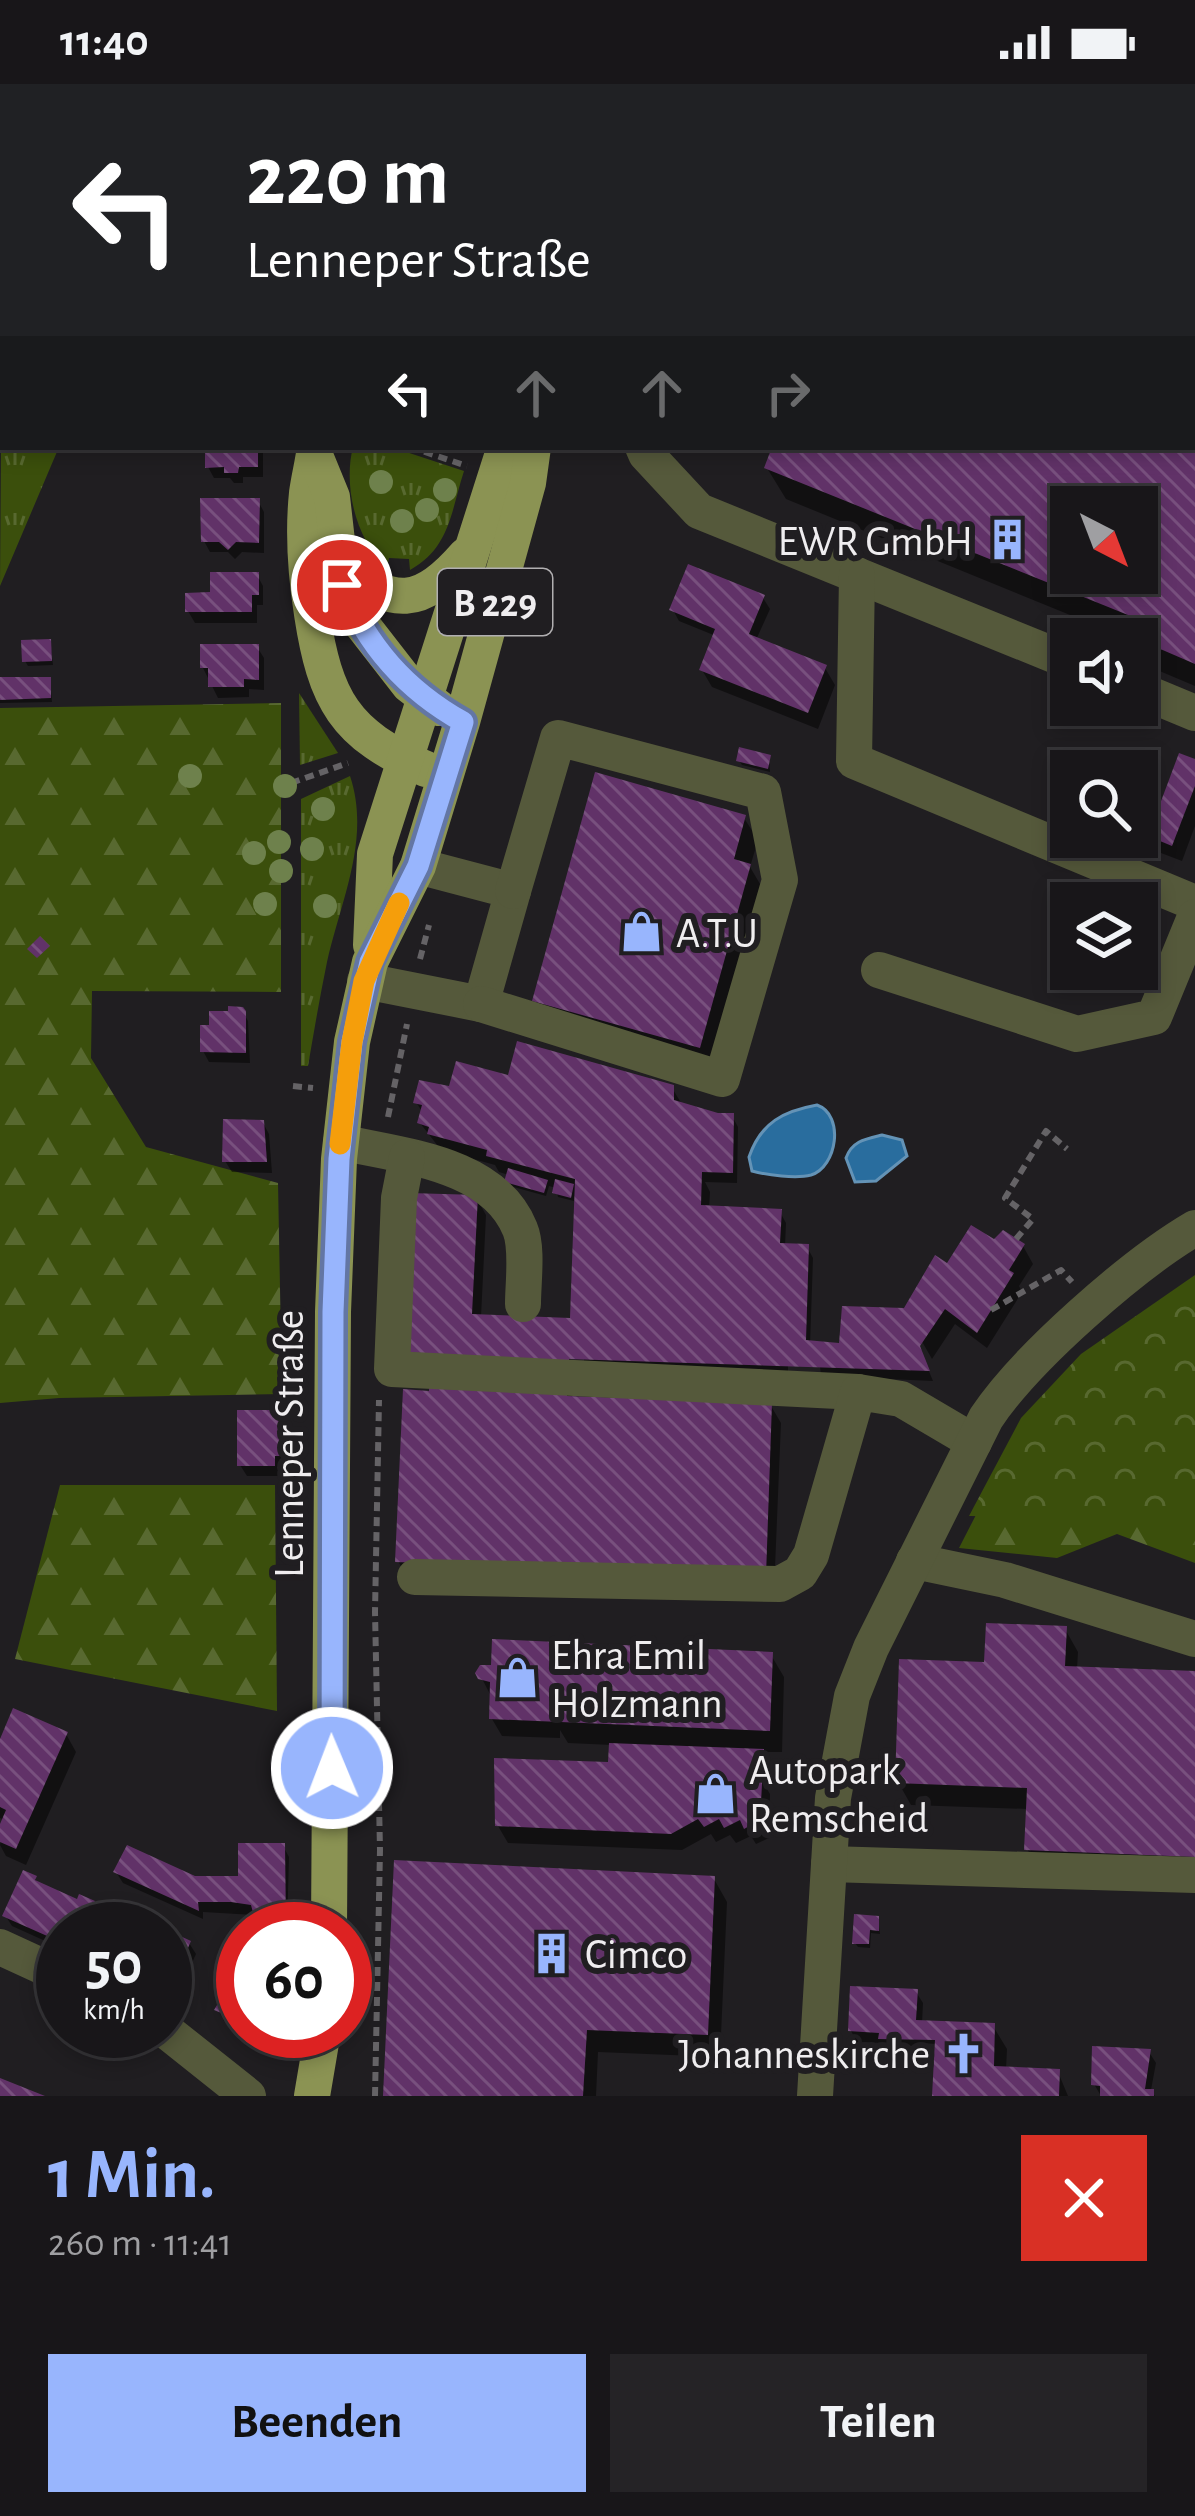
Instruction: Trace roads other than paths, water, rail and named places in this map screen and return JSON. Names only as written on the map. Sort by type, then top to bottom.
[{"type":"main road","points":[[314,450],[332,496],[339,566],[353,613],[422,699],[463,722]]},
{"type":"main road","points":[[314,450],[307,496],[308,587],[320,668],[329,690],[362,732],[404,760],[445,777]]},
{"type":"main road","name":"B 229","points":[[404,760],[504,450]]},
{"type":"main road","name":"B 229","points":[[445,777],[528,483],[533,450]]},
{"type":"main road","points":[[339,566],[368,588],[402,598],[444,580],[468,553]]},
{"type":"main road","name":"Lenneper Straße","points":[[329,1902],[333,1312],[341,1142],[352,1042],[367,972],[375,854],[404,760]]},
{"type":"main road","name":"Lenneper Straße","points":[[367,972],[418,866],[445,777]]},
{"type":"main road","points":[[312,2096],[318,2058]]},
{"type":"street","points":[[644,450],[699,511],[1050,653]]},
{"type":"street","points":[[857,575],[854,761],[1195,903]]},
{"type":"street","points":[[1158,698],[1195,713]]},
{"type":"street","points":[[367,972],[722,1079],[780,880],[763,792],[558,738],[481,1004]]},
{"type":"street","points":[[418,866],[513,891]]},
{"type":"street","points":[[879,970],[1077,1034],[1154,1017],[1195,917]]},
{"type":"street","points":[[341,1142],[461,1171],[502,1202],[521,1230],[523,1304]]},
{"type":"street","points":[[407,1157],[399,1198],[392,1369],[858,1392],[901,1400],[974,1442]]},
{"type":"street","points":[[815,2096],[833,1798],[852,1696],[914,1561],[1008,1385],[1095,1306],[1195,1228]]},
{"type":"street","points":[[415,1576],[780,1584],[800,1573],[811,1555],[858,1392]]},
{"type":"street","points":[[914,1561],[1076,1589],[1195,1639]]},
{"type":"street","points":[[829,1864],[1195,1875]]},
{"type":"street","points":[[0,1947],[36,1964]]},
{"type":"street","points":[[192,2051],[248,2096]]},
{"type":"water","points":[[817,1105],[832,1119],[834,1129],[832,1152],[820,1170],[798,1177],[752,1171],[749,1157],[767,1127],[784,1115]]},
{"type":"water","points":[[882,1135],[902,1140],[907,1156],[876,1181],[855,1182],[846,1158],[849,1152],[860,1142]]},
{"type":"place","name":"EWR GmbH","points":[[1007,540]]},
{"type":"place","name":"A.T.U","points":[[642,932]]},
{"type":"place","name":"Ehra Emil Holzmann","points":[[517,1678]]},
{"type":"place","name":"Autopark Remscheid","points":[[715,1793]]},
{"type":"place","name":"Cimco","points":[[551,1953]]},
{"type":"place","name":"Johanneskirche","points":[[964,2053]]}]
